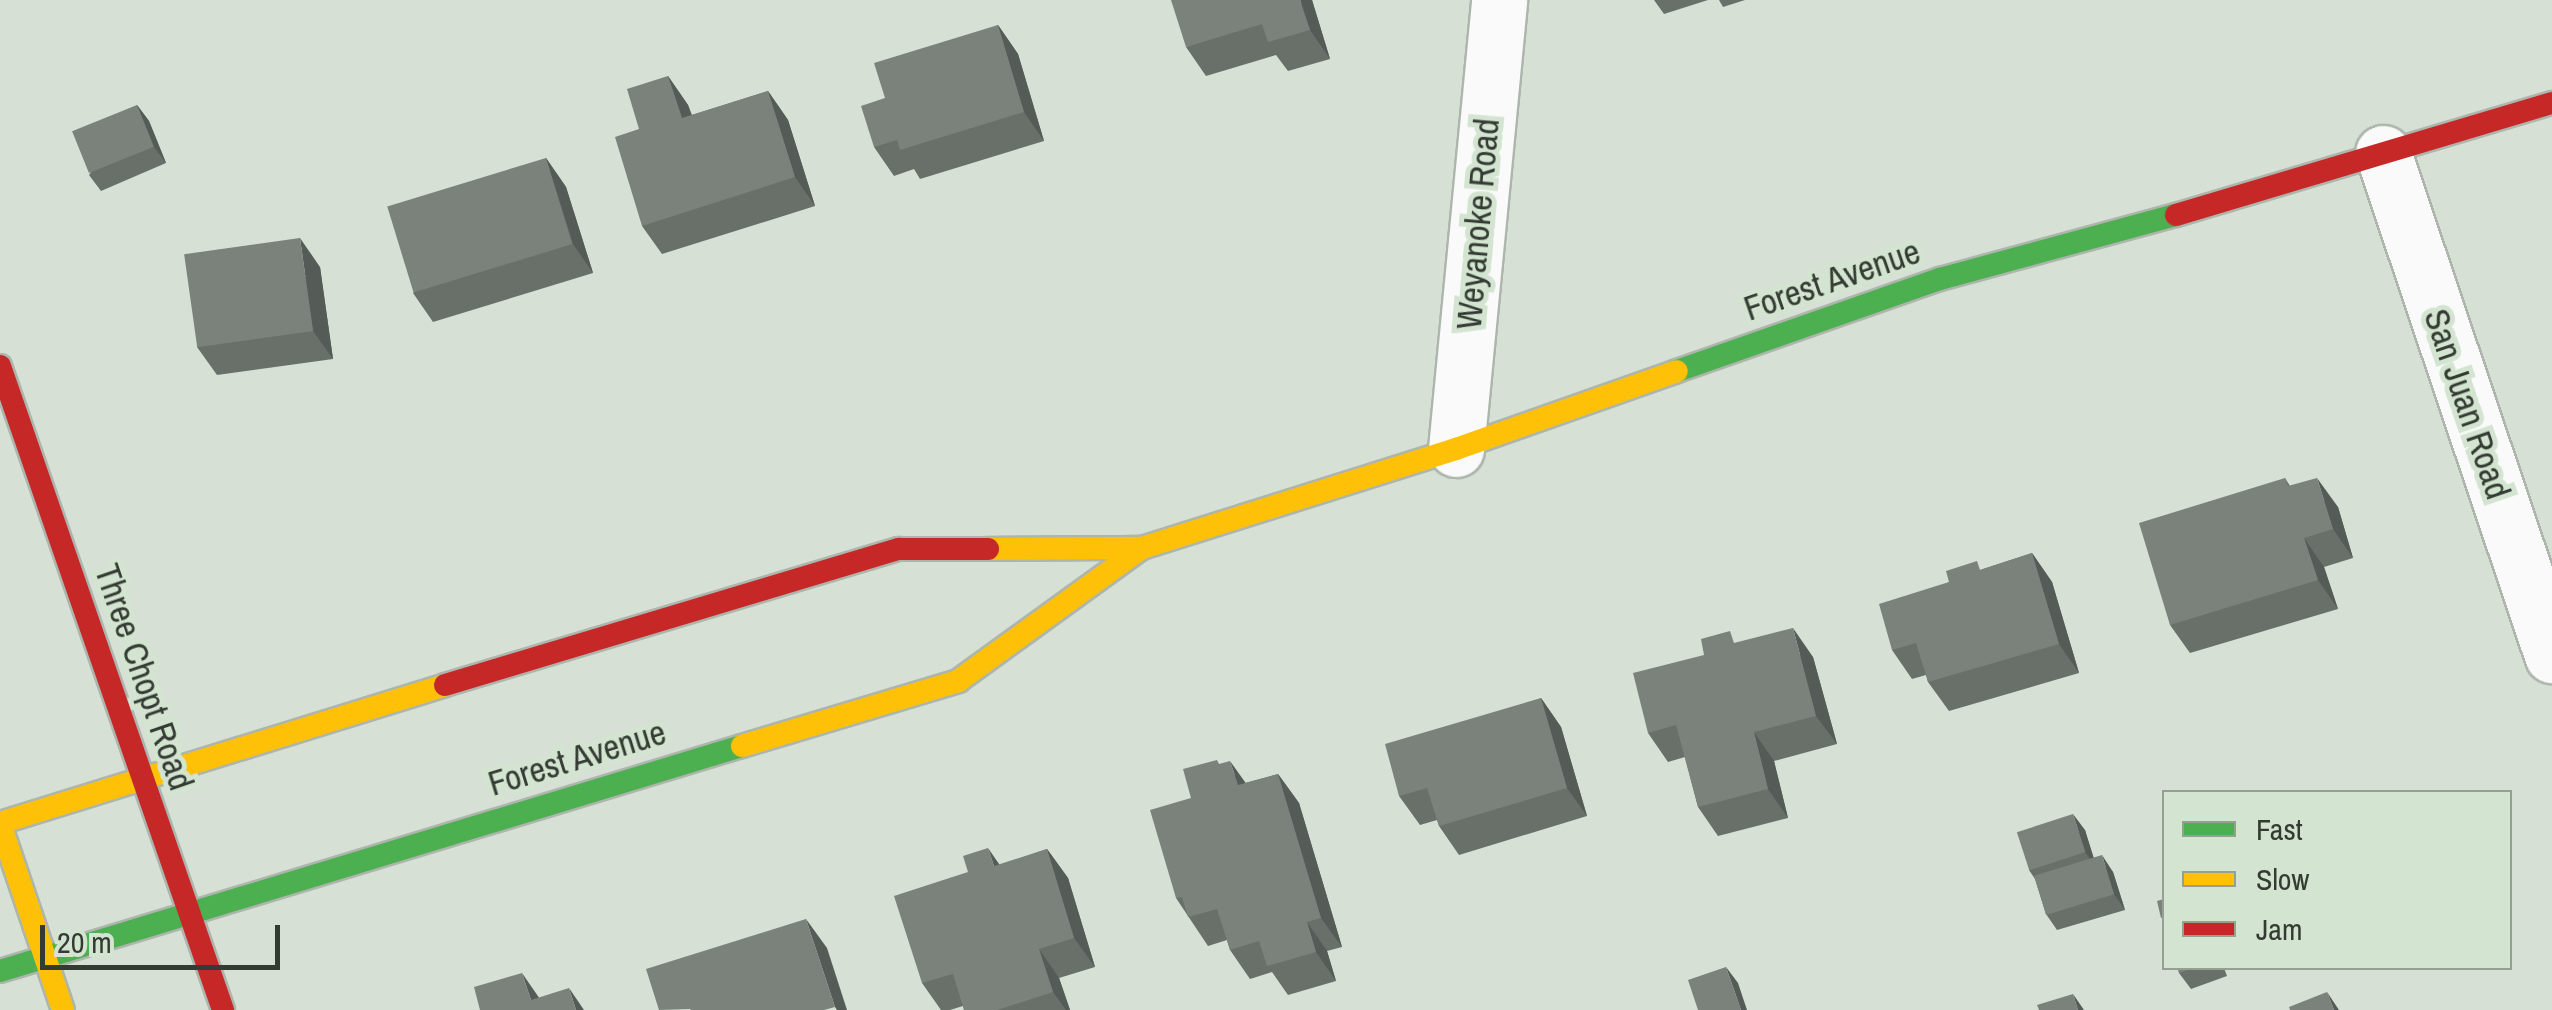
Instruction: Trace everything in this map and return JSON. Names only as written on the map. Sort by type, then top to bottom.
[{"type":"main road","name":"Forest Avenue","points":[[0,824],[141,777],[899,549],[1142,548],[1456,449],[1940,279],[2552,103]]},
{"type":"main road","name":"Three Chopt Road","points":[[0,366],[223,1010]]},
{"type":"main road","name":"Forest Avenue","points":[[0,971],[187,911],[958,682],[1142,548]]},
{"type":"main road","points":[[0,824],[63,1010]]},
{"type":"street","name":"Weyanoke Road","points":[[1456,449],[1499,0]]},
{"type":"street","name":"San Juan Road","points":[[2383,153],[2552,655]]},
{"type":"building","points":[[1171,0],[1300,0],[1310,30],[1268,42],[1262,24],[1186,47]]},
{"type":"building","points":[[998,25],[1024,112],[900,150],[897,140],[874,147],[861,106],[885,98],[874,63]]},
{"type":"building","points":[[668,76],[682,118],[768,91],[795,177],[642,226],[615,137],[639,129],[627,89]]},
{"type":"building","points":[[137,105],[154,147],[89,173],[72,131]]},
{"type":"building","points":[[546,158],[572,244],[414,293],[387,207]]},
{"type":"building","points":[[300,238],[313,331],[197,347],[184,254]]},
{"type":"building","points":[[2285,478],[2288,486],[2317,478],[2333,529],[2304,538],[2318,580],[2170,625],[2139,523]]},
{"type":"building","points":[[2032,553],[2059,644],[1928,682],[1916,643],[1892,650],[1879,604],[1949,582],[1946,571],[1977,561],[1980,570]]},
{"type":"building","points":[[1793,628],[1816,716],[1754,732],[1768,789],[1698,807],[1676,725],[1648,733],[1633,673],[1704,655],[1701,639],[1730,631],[1734,643]]},
{"type":"building","points":[[1541,698],[1567,788],[1439,826],[1427,788],[1399,796],[1385,744]]},
{"type":"building","points":[[1217,760],[1219,764],[1230,761],[1238,785],[1278,774],[1321,918],[1307,922],[1316,952],[1267,966],[1259,941],[1230,950],[1217,909],[1188,917],[1182,897],[1176,898],[1150,810],[1191,798],[1183,769]]},
{"type":"building","points":[[2073,814],[2085,852],[2029,870],[2017,832]]},
{"type":"building","points":[[988,848],[994,866],[1047,849],[1074,938],[1039,949],[1053,992],[997,1010],[964,1010],[953,974],[922,983],[894,896],[968,872],[963,856]]},
{"type":"building","points":[[2102,855],[2114,894],[2046,915],[2034,876]]},
{"type":"building","points":[[806,919],[835,1007],[659,1010],[646,969]]},
{"type":"building","points":[[1726,967],[1741,1010],[1698,1010],[1688,980]]},
{"type":"building","points":[[522,973],[531,1000],[569,988],[576,1010],[480,1010],[474,987]]},
{"type":"building","points":[[2327,992],[2334,1010],[2290,1010],[2289,1007]]},
{"type":"building","points":[[2073,994],[2078,1010],[2039,1010],[2037,1005]]},
{"type":"traffic: fast","points":[[1677,371],[1940,279],[2176,215]]},
{"type":"traffic: fast","points":[[0,971],[742,746]]},
{"type":"traffic: slow","points":[[988,549],[1142,548],[1456,449],[1677,371]]},
{"type":"traffic: slow","points":[[742,746],[958,681],[1142,548]]},
{"type":"traffic: slow","points":[[0,823],[445,685]]},
{"type":"traffic: slow","points":[[0,824],[63,1010]]},
{"type":"traffic: jam","points":[[2176,215],[2552,103]]},
{"type":"traffic: jam","points":[[0,366],[223,1010]]},
{"type":"traffic: jam","points":[[445,685],[899,549],[988,549]]}]
